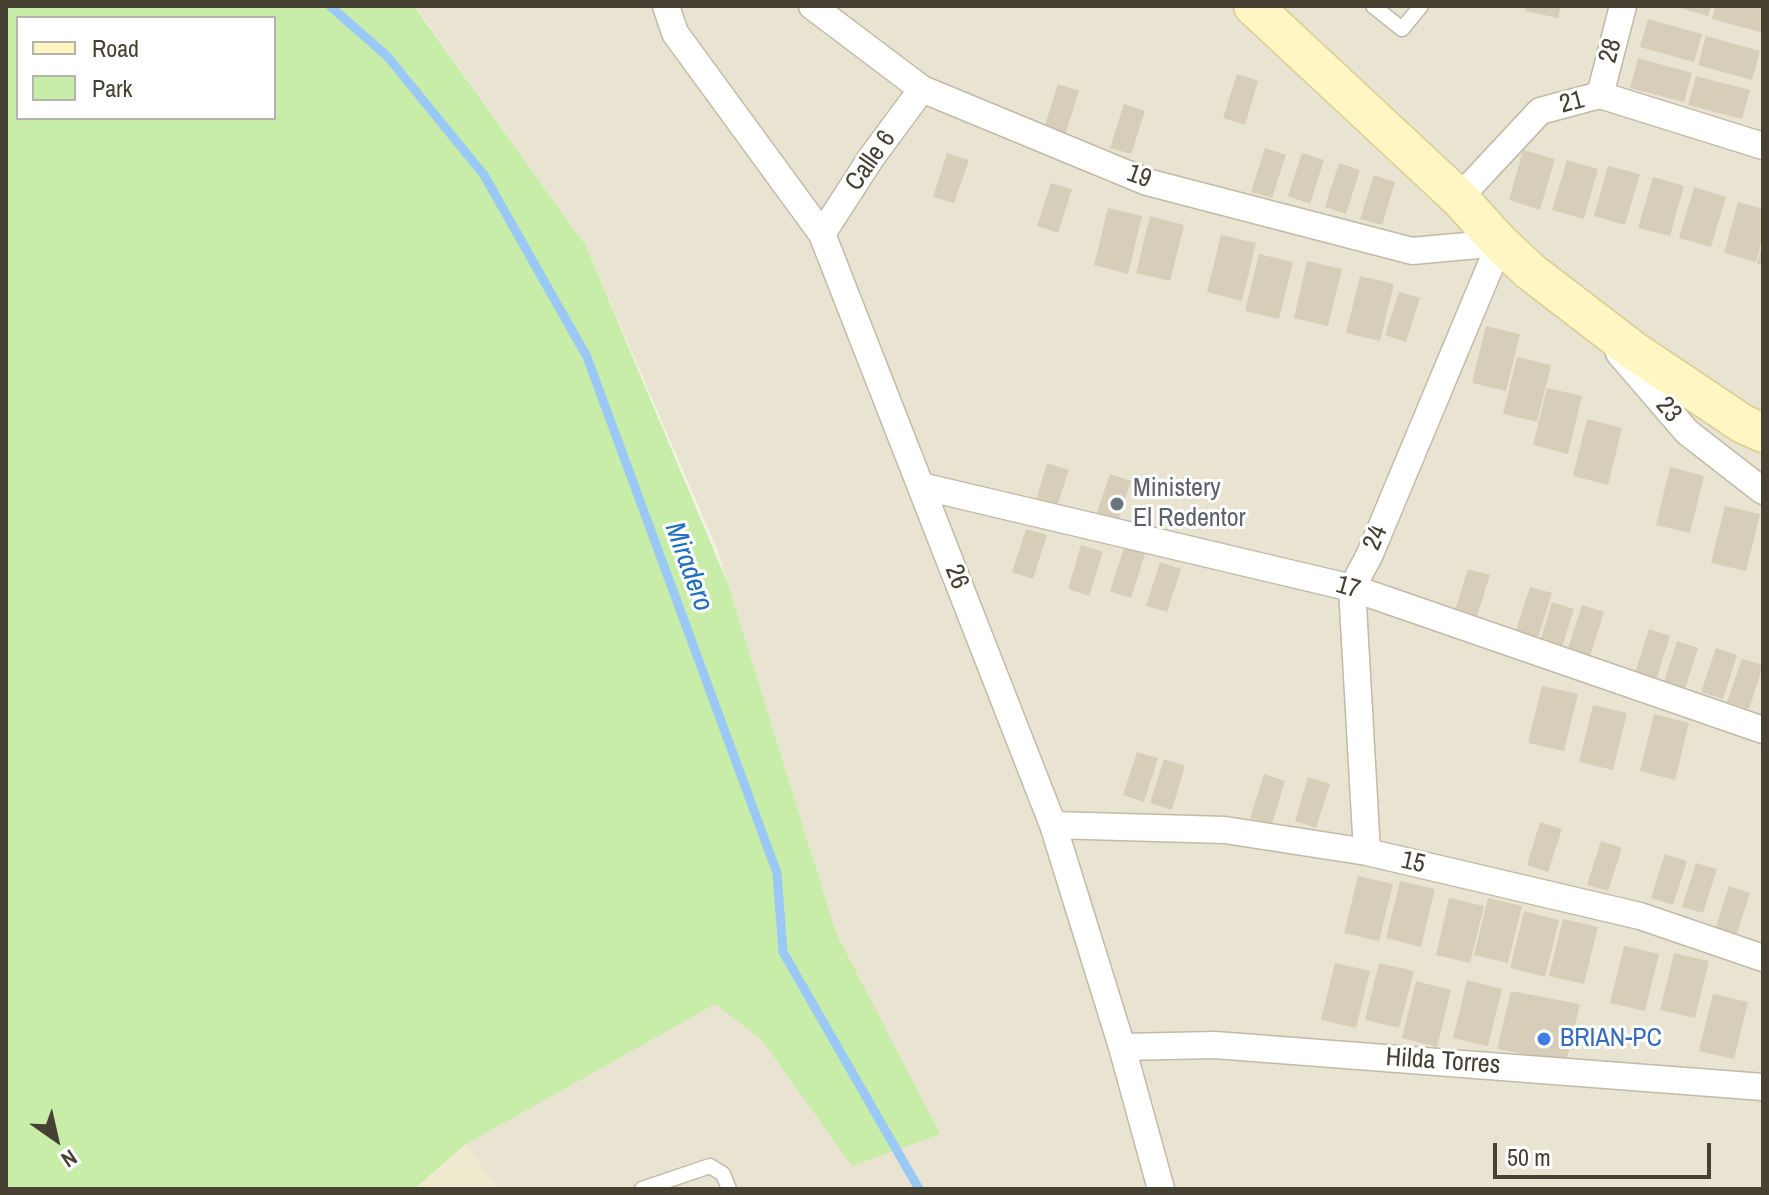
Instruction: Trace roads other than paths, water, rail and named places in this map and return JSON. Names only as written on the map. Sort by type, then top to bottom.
[{"type":"street","name":"26","points":[[666,6],[675,33],[822,234],[1053,825],[1122,1047],[1161,1189]]},
{"type":"street","name":"19","points":[[812,6],[922,89],[1147,182],[1412,251],[1500,243]]},
{"type":"street","name":"23","points":[[1253,6],[1459,198],[1531,272],[1634,351],[1743,424],[1763,433]]},
{"type":"street","name":"28","points":[[1600,95],[1623,6]]},
{"type":"street","name":"Calle 6","points":[[822,234],[871,158],[922,89]]},
{"type":"street","name":"21","points":[[1459,198],[1540,111],[1600,95],[1763,146]]},
{"type":"street","name":"24","points":[[1352,588],[1370,554],[1500,243]]},
{"type":"street","name":"23","points":[[1588,315],[1687,432],[1763,491]]},
{"type":"street","name":"17","points":[[921,486],[1352,588],[1763,730]]},
{"type":"street","points":[[1352,588],[1367,852]]},
{"type":"street","name":"15","points":[[1053,825],[1225,830],[1367,852],[1640,916],[1763,958]]},
{"type":"street","name":"Hilda Torres","points":[[1122,1047],[1215,1045],[1763,1087]]},
{"type":"lane","points":[[1373,6],[1402,29],[1421,6]]},
{"type":"lane","points":[[642,1189],[710,1166],[723,1174],[729,1189]]},
{"type":"waterway","name":"Miradero","points":[[330,6],[387,56],[484,175],[587,357],[777,873],[783,952],[919,1189]]},
{"type":"place","name":"Ministery El Redentor","points":[[1117,504]]},
{"type":"place","name":"BRIAN-PC","points":[[1544,1039]]}]
